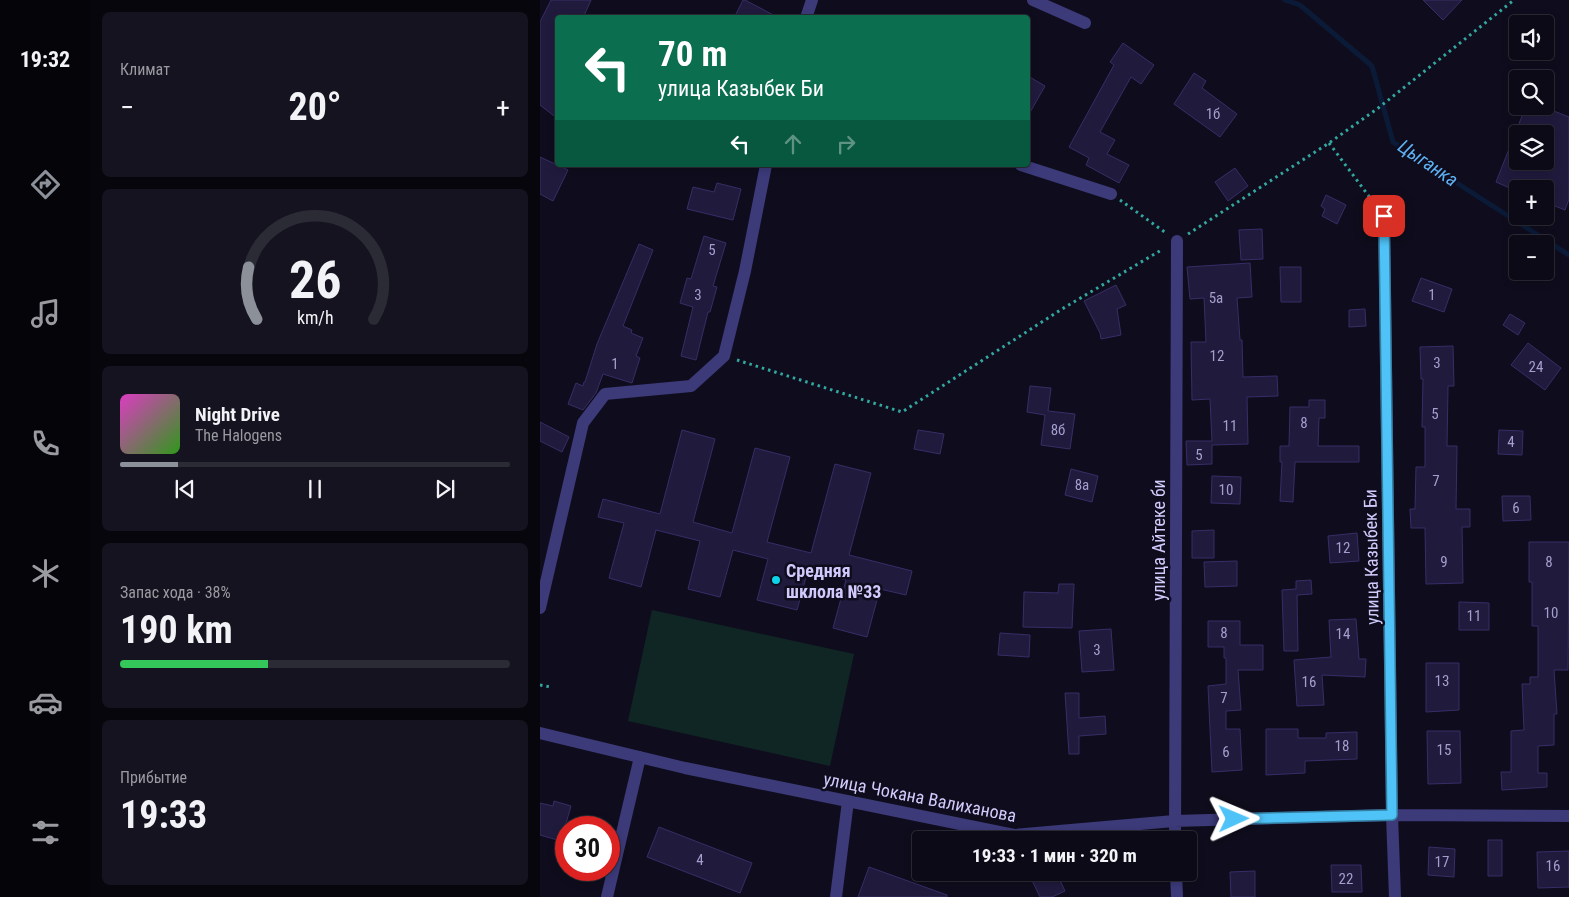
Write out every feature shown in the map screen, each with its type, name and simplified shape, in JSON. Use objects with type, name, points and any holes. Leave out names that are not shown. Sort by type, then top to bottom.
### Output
[{"type":"street","points":[[807,15],[812,0]]},
{"type":"street","points":[[1033,0],[1085,23]]},
{"type":"street","points":[[540,608],[583,423],[605,394],[691,386],[724,356],[745,271],[766,167]]},
{"type":"street","points":[[1027,167],[1111,194]]},
{"type":"street","name":"улица Казыбек Би","points":[[1384,216],[1392,815],[1395,897]]},
{"type":"street","name":"улица Айтеке би","points":[[1175,831],[1177,241]]},
{"type":"street","name":"улица Чокана Валиханова","points":[[540,732],[685,768],[1014,834],[1174,821],[1392,815],[1569,816]]},
{"type":"street","points":[[607,897],[640,757]]},
{"type":"street","points":[[836,897],[848,801]]},
{"type":"street","points":[[1176,881],[1177,897]]},
{"type":"path","points":[[724,356],[902,412],[1062,309],[1177,241],[1329,143],[1391,98],[1514,0]]},
{"type":"path","points":[[1329,143],[1384,216]]},
{"type":"path","points":[[1111,194],[1177,241]]},
{"type":"path","points":[[540,685],[551,688]]},
{"type":"green space","points":[[652,610],[854,654],[830,766],[628,721]]},
{"type":"building","points":[[551,0],[591,0],[584,15],[555,15],[555,117],[540,105],[540,22]]},
{"type":"building","points":[[743,0],[745,0],[773,15],[736,15]]},
{"type":"building","points":[[1423,0],[1462,0],[1443,20]]},
{"type":"building","points":[[1123,43],[1154,65],[1141,84],[1131,77],[1100,132],[1115,140],[1107,154],[1129,165],[1119,183],[1086,165],[1089,158],[1069,147],[1114,65],[1110,62]]},
{"type":"building","points":[[1194,73],[1206,81],[1202,88],[1237,114],[1220,137],[1174,104]]},
{"type":"building","points":[[1030,77],[1045,86],[1030,112]]},
{"type":"building","points":[[1554,111],[1569,117],[1569,199],[1565,210],[1554,206],[1554,180],[1509,180],[1509,188],[1496,182],[1509,149],[1509,170],[1554,170],[1554,125],[1518,125],[1522,115],[1554,115]]},
{"type":"building","points":[[540,157],[555,164],[555,167],[568,170],[553,201],[540,194]]},
{"type":"building","points":[[1235,168],[1248,186],[1228,201],[1215,182]]},
{"type":"building","points":[[717,183],[741,189],[733,220],[687,209],[693,187],[714,192]]},
{"type":"building","points":[[1326,195],[1346,205],[1337,224],[1322,216],[1325,209],[1321,206]]},
{"type":"building","points":[[1262,229],[1263,259],[1241,260],[1239,230]]},
{"type":"building","points":[[704,236],[726,243],[713,286],[717,287],[710,312],[708,312],[696,360],[681,356],[693,307],[680,303],[687,278],[691,279]]},
{"type":"building","points":[[639,244],[653,250],[623,326],[632,330],[631,333],[643,338],[636,356],[640,358],[632,383],[603,374],[596,393],[583,410],[568,404],[576,383],[583,386],[585,382],[597,344]]},
{"type":"building","points":[[1250,263],[1252,297],[1237,298],[1240,340],[1242,340],[1243,377],[1277,376],[1278,396],[1247,397],[1248,444],[1212,445],[1212,464],[1187,465],[1186,441],[1212,441],[1210,399],[1192,400],[1191,342],[1206,342],[1204,298],[1190,299],[1187,267]]},
{"type":"building","points":[[1280,267],[1301,267],[1301,302],[1281,302]]},
{"type":"building","points":[[1421,278],[1452,289],[1444,312],[1412,301]]},
{"type":"building","points":[[1116,285],[1126,305],[1117,309],[1121,335],[1101,339],[1100,333],[1084,301]]},
{"type":"building","points":[[1365,309],[1366,326],[1349,327],[1349,310]]},
{"type":"building","points":[[1510,314],[1525,323],[1518,335],[1503,325]]},
{"type":"building","points":[[1528,343],[1561,368],[1545,390],[1511,365]]},
{"type":"building","points":[[1453,346],[1454,386],[1448,386],[1447,446],[1457,446],[1456,509],[1470,509],[1470,527],[1462,527],[1463,583],[1426,584],[1425,528],[1411,528],[1410,509],[1415,509],[1416,467],[1425,467],[1425,427],[1422,427],[1423,379],[1421,379],[1420,347]]},
{"type":"building","points":[[1030,386],[1051,388],[1048,411],[1075,414],[1070,449],[1041,445],[1045,415],[1027,412]]},
{"type":"building","points":[[1309,400],[1325,400],[1325,418],[1319,418],[1318,446],[1359,446],[1359,462],[1295,462],[1293,502],[1280,501],[1282,462],[1280,462],[1280,446],[1289,446],[1290,407],[1309,407]]},
{"type":"building","points":[[540,422],[569,437],[562,452],[540,441]]},
{"type":"building","points":[[682,430],[715,439],[693,522],[732,533],[755,448],[790,457],[767,542],[811,553],[835,464],[871,473],[849,555],[912,571],[906,595],[880,589],[867,637],[833,628],[846,580],[808,570],[797,610],[757,600],[768,559],[733,550],[720,597],[688,589],[700,541],[656,530],[641,587],[609,578],[624,523],[598,517],[603,499],[660,514]]},
{"type":"building","points":[[918,430],[944,434],[940,454],[914,449]]},
{"type":"building","points":[[1499,430],[1523,431],[1522,455],[1498,454]]},
{"type":"building","points":[[1071,469],[1098,476],[1092,502],[1065,495]]},
{"type":"building","points":[[1212,476],[1241,477],[1240,504],[1211,503]]},
{"type":"building","points":[[1502,496],[1530,496],[1531,520],[1503,521]]},
{"type":"building","points":[[1214,530],[1214,558],[1192,558],[1192,531]]},
{"type":"building","points":[[1357,533],[1359,561],[1330,563],[1328,536]]},
{"type":"building","points":[[1529,542],[1569,542],[1568,670],[1554,670],[1557,714],[1554,714],[1554,745],[1538,746],[1538,773],[1547,773],[1547,787],[1502,790],[1501,772],[1511,772],[1511,731],[1524,730],[1522,684],[1530,684],[1530,677],[1538,677],[1538,626],[1532,626],[1532,582],[1529,582]]},
{"type":"building","points":[[1237,561],[1237,586],[1205,587],[1204,562]]},
{"type":"building","points":[[1311,580],[1312,594],[1297,595],[1298,651],[1284,651],[1282,590],[1296,589],[1296,581]]},
{"type":"building","points":[[1059,584],[1074,584],[1072,628],[1023,627],[1024,592],[1058,593]]},
{"type":"building","points":[[1459,602],[1489,603],[1489,630],[1459,630]]},
{"type":"building","points":[[1356,619],[1359,659],[1366,659],[1365,677],[1322,675],[1324,705],[1297,706],[1294,660],[1331,657],[1329,620]]},
{"type":"building","points":[[1208,621],[1240,621],[1240,645],[1263,645],[1263,670],[1238,670],[1241,710],[1226,711],[1226,729],[1240,729],[1242,770],[1212,772],[1208,686],[1226,684],[1226,658],[1224,658],[1224,647],[1208,647]]},
{"type":"building","points":[[1111,629],[1114,670],[1082,672],[1079,631]]},
{"type":"building","points":[[1000,633],[1030,635],[1029,657],[998,655]]},
{"type":"building","points":[[1426,663],[1459,663],[1459,710],[1426,712]]},
{"type":"building","points":[[1065,693],[1079,693],[1079,718],[1105,716],[1106,734],[1079,736],[1079,754],[1069,754]]},
{"type":"building","points":[[1266,729],[1298,729],[1298,738],[1326,738],[1326,733],[1357,732],[1357,759],[1305,761],[1305,773],[1266,775]]},
{"type":"building","points":[[1427,731],[1460,731],[1461,783],[1428,784]]},
{"type":"building","points":[[554,801],[571,806],[568,816],[555,816],[555,839],[540,835],[540,803],[553,806]]},
{"type":"building","points":[[659,827],[752,863],[740,893],[647,857]]},
{"type":"building","points":[[1488,840],[1502,840],[1502,876],[1488,876]]},
{"type":"building","points":[[1429,847],[1455,849],[1454,877],[1428,875]]},
{"type":"building","points":[[1569,851],[1569,887],[1538,888],[1537,852]]},
{"type":"building","points":[[1331,865],[1361,865],[1362,892],[1332,892]]},
{"type":"building","points":[[869,867],[947,895],[947,897],[858,897]]},
{"type":"building","points":[[1255,871],[1255,897],[1231,897],[1230,872]]},
{"type":"building","points":[[1032,881],[1060,881],[1065,891],[1052,897],[1040,897]]},
{"type":"waterway","name":"Цыганка","points":[[1285,0],[1300,5],[1372,66],[1393,142],[1569,255]]},
{"type":"place","name":"Средняя шклола №33","points":[[776,580]]},
{"type":"route","points":[[1234,819],[1392,815],[1384,216]]}]
